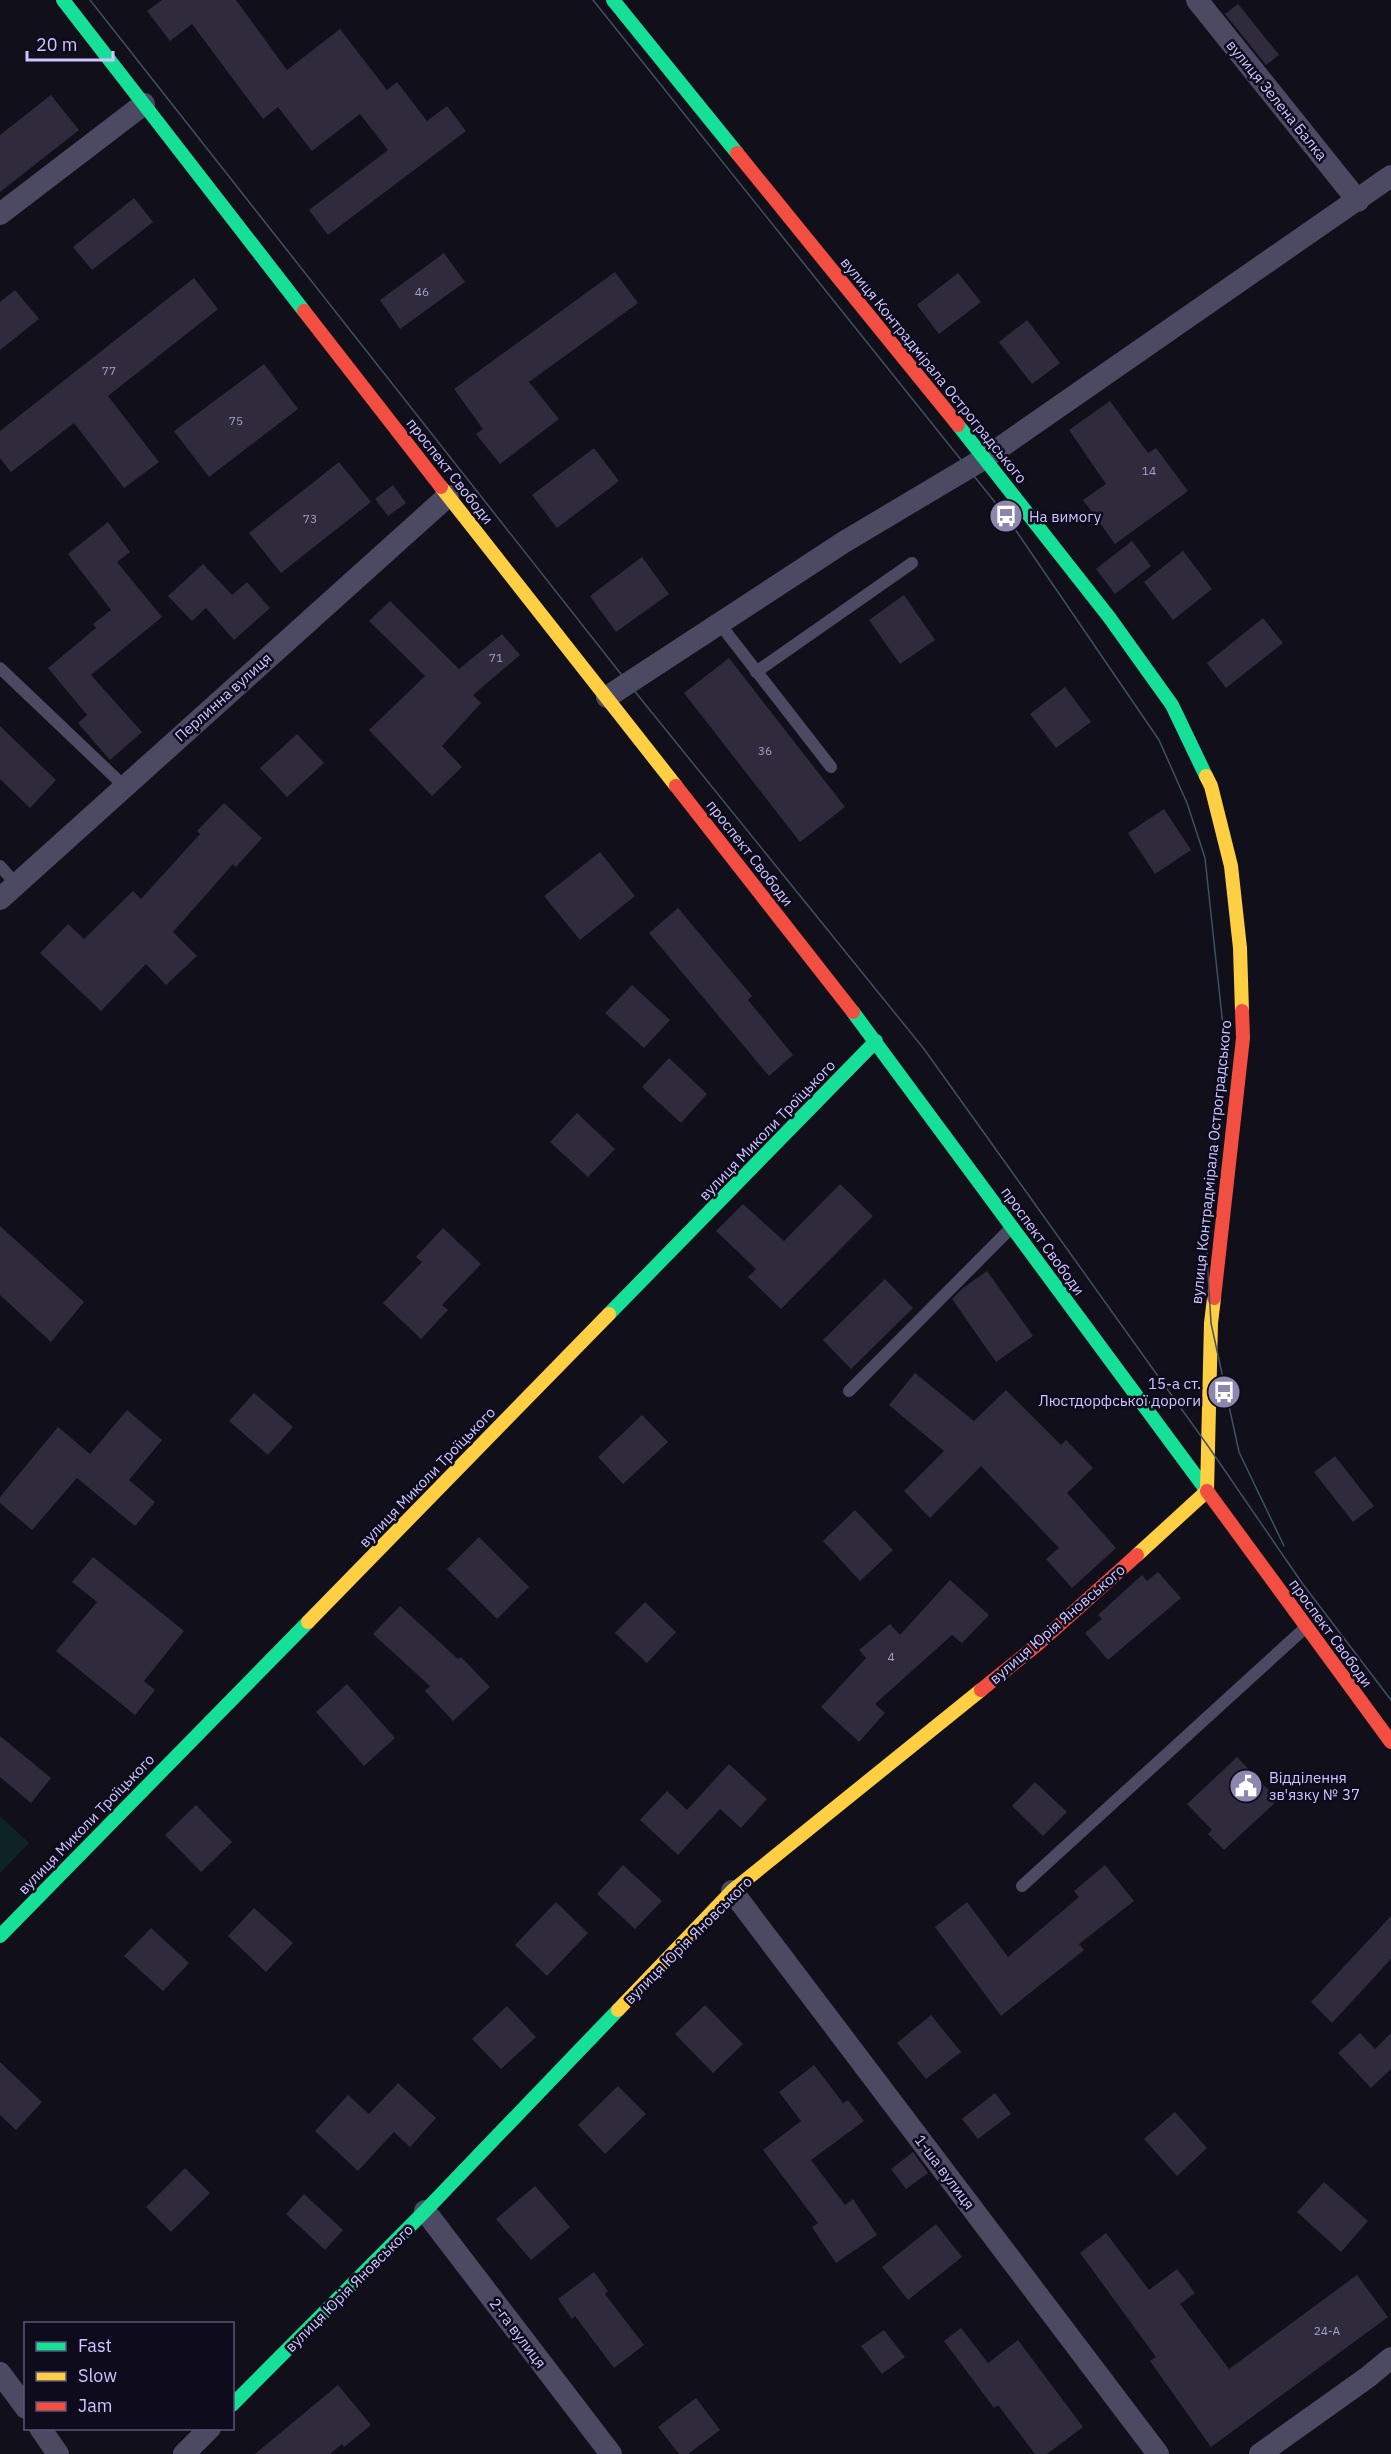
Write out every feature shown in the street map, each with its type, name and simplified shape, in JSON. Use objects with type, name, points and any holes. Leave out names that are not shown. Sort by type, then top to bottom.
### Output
[{"type":"street","name":"проспект Свободи","points":[[63,0],[876,1041],[1391,1742]]},
{"type":"street","name":"вулиця Контрадмірала Остроградського","points":[[613,0],[985,458],[1109,617],[1172,705],[1211,786],[1231,866],[1240,948],[1243,1038],[1211,1323],[1207,1491]]},
{"type":"street","name":"вулиця Зелена Балка","points":[[1197,0],[1358,201]]},
{"type":"street","points":[[0,214],[144,104]]},
{"type":"street","points":[[607,697],[844,542],[985,458],[1391,176]]},
{"type":"street","name":"Перлинна вулиця","points":[[8,892],[448,495]]},
{"type":"street","name":"вулиця Миколи Троїцького","points":[[0,1936],[876,1041]]},
{"type":"street","name":"вулиця Юрія Яновського","points":[[234,2403],[425,2211],[732,1891],[1038,1644],[1207,1491]]},
{"type":"street","name":"1-ша вулиця","points":[[732,1891],[1158,2454]]},
{"type":"street","name":"2-га вулиця","points":[[425,2211],[610,2454]]},
{"type":"street","points":[[1260,2454],[1391,2358]]},
{"type":"street","points":[[0,2373],[24,2405]]},
{"type":"street","points":[[41,2430],[58,2454]]},
{"type":"street","points":[[184,2454],[208,2430]]},
{"type":"lane","points":[[756,672],[912,563]]},
{"type":"lane","points":[[719,624],[831,766]]},
{"type":"lane","points":[[0,668],[124,786]]},
{"type":"lane","points":[[0,866],[8,892]]},
{"type":"lane","points":[[849,1391],[1012,1227]]},
{"type":"lane","points":[[1022,1886],[1306,1627]]},
{"type":"green space","points":[[0,1816],[29,1843],[0,1873]]},
{"type":"building","points":[[162,0],[236,0],[287,70],[340,29],[387,90],[397,82],[427,121],[447,106],[466,131],[328,235],[309,210],[388,150],[360,114],[312,151],[278,107],[263,119],[192,24],[170,41],[147,11]]},
{"type":"building","points":[[1238,4],[1279,55],[1266,65],[1225,14]]},
{"type":"building","points":[[51,95],[79,130],[0,192],[0,135]]},
{"type":"building","points":[[134,198],[153,222],[92,270],[73,247]]},
{"type":"building","points":[[444,253],[465,282],[400,329],[380,300]]},
{"type":"building","points":[[615,272],[638,303],[529,382],[559,419],[500,464],[476,434],[483,429],[454,389]]},
{"type":"building","points":[[958,273],[981,302],[939,334],[917,305]]},
{"type":"building","points":[[194,278],[218,309],[108,396],[159,462],[124,488],[74,423],[11,472],[0,458],[0,431]]},
{"type":"building","points":[[15,290],[39,319],[0,350],[0,302]]},
{"type":"building","points":[[1027,320],[1060,363],[1032,384],[999,342]]},
{"type":"building","points":[[264,364],[298,409],[209,477],[174,431]]},
{"type":"building","points":[[1110,401],[1148,453],[1156,448],[1188,491],[1115,544],[1083,500],[1106,484],[1069,430]]},
{"type":"building","points":[[594,448],[619,481],[557,528],[532,495]]},
{"type":"building","points":[[339,462],[371,502],[281,573],[249,533]]},
{"type":"building","points":[[393,485],[406,503],[388,516],[375,499]]},
{"type":"building","points":[[108,522],[130,552],[117,562],[162,617],[91,675],[142,732],[110,760],[78,723],[87,715],[48,668],[96,628],[93,624],[111,610],[68,554]]},
{"type":"building","points":[[1132,541],[1151,566],[1115,594],[1096,569]]},
{"type":"building","points":[[1183,551],[1212,589],[1173,620],[1144,582]]},
{"type":"building","points":[[642,557],[669,594],[616,632],[590,596]]},
{"type":"building","points":[[203,564],[232,595],[247,582],[270,608],[234,640],[206,608],[192,621],[168,596]]},
{"type":"building","points":[[904,595],[935,640],[900,664],[869,620]]},
{"type":"building","points":[[390,601],[459,669],[502,634],[520,655],[473,695],[481,703],[442,746],[462,767],[432,796],[369,730],[425,676],[369,621]]},
{"type":"building","points":[[1263,618],[1283,643],[1226,688],[1207,663]]},
{"type":"building","points":[[729,658],[845,807],[800,842],[684,693]]},
{"type":"building","points":[[1065,687],[1091,722],[1056,748],[1030,714]]},
{"type":"building","points":[[0,726],[56,780],[30,808],[0,779]]},
{"type":"building","points":[[297,734],[324,763],[287,797],[260,768]]},
{"type":"building","points":[[224,803],[262,838],[236,867],[233,864],[173,932],[197,956],[166,985],[146,964],[101,1011],[40,953],[68,924],[84,939],[133,891],[141,899],[200,834],[197,831]]},
{"type":"building","points":[[1164,809],[1191,850],[1155,874],[1128,833]]},
{"type":"building","points":[[600,852],[635,896],[580,940],[544,896]]},
{"type":"building","points":[[678,908],[752,996],[748,1000],[793,1055],[769,1076],[649,933]]},
{"type":"building","points":[[632,985],[670,1020],[644,1048],[605,1013]]},
{"type":"building","points":[[669,1058],[707,1094],[681,1123],[642,1087]]},
{"type":"building","points":[[577,1113],[615,1149],[588,1177],[550,1142]]},
{"type":"building","points":[[840,1184],[873,1216],[781,1309],[748,1277],[756,1269],[716,1231],[743,1204],[784,1241]]},
{"type":"building","points":[[0,1226],[84,1302],[51,1342],[0,1295]]},
{"type":"building","points":[[443,1228],[481,1264],[442,1305],[448,1310],[421,1339],[383,1303],[422,1262],[416,1257]]},
{"type":"building","points":[[987,1271],[1033,1336],[996,1362],[952,1299]]},
{"type":"building","points":[[885,1279],[913,1308],[851,1369],[823,1340]]},
{"type":"building","points":[[915,1373],[974,1421],[1006,1390],[1061,1445],[1066,1440],[1093,1468],[1067,1493],[1116,1548],[1072,1588],[1046,1559],[1059,1548],[981,1466],[930,1518],[904,1491],[944,1451],[889,1405]]},
{"type":"building","points":[[254,1393],[293,1427],[268,1455],[229,1421]]},
{"type":"building","points":[[127,1410],[162,1440],[129,1480],[155,1502],[135,1526],[77,1478],[32,1530],[0,1503],[0,1497],[58,1427],[90,1454]]},
{"type":"building","points":[[642,1415],[668,1442],[623,1484],[598,1457]]},
{"type":"building","points":[[1335,1456],[1374,1506],[1353,1522],[1314,1472]]},
{"type":"building","points":[[855,1510],[893,1550],[860,1581],[823,1541]]},
{"type":"building","points":[[479,1537],[529,1587],[497,1619],[447,1569]]},
{"type":"building","points":[[93,1557],[184,1631],[144,1681],[155,1690],[135,1715],[56,1651],[97,1602],[72,1582]]},
{"type":"building","points":[[1158,1572],[1181,1598],[1108,1660],[1085,1633],[1102,1619],[1098,1615],[1142,1575],[1147,1581]]},
{"type":"building","points":[[950,1580],[989,1615],[962,1643],[952,1635],[875,1704],[885,1713],[859,1742],[821,1707],[866,1658],[859,1650],[890,1624],[900,1635]]},
{"type":"building","points":[[645,1602],[676,1632],[647,1663],[615,1633]]},
{"type":"building","points":[[400,1606],[458,1659],[461,1657],[490,1687],[453,1721],[425,1691],[430,1686],[373,1634]]},
{"type":"building","points":[[347,1684],[395,1738],[364,1766],[316,1712]]},
{"type":"building","points":[[0,1736],[51,1778],[31,1803],[0,1777]]},
{"type":"building","points":[[1237,1757],[1278,1800],[1224,1850],[1208,1834],[1212,1830],[1187,1804]]},
{"type":"building","points":[[729,1764],[767,1799],[741,1828],[720,1809],[678,1855],[640,1820],[667,1791],[687,1810]]},
{"type":"building","points":[[1035,1782],[1067,1812],[1043,1836],[1012,1806]]},
{"type":"building","points":[[196,1805],[232,1842],[201,1872],[165,1835]]},
{"type":"building","points":[[623,1865],[662,1901],[635,1929],[597,1894]]},
{"type":"building","points":[[1105,1865],[1134,1901],[1079,1944],[1084,1950],[1001,2016],[935,1927],[967,1902],[1008,1957],[1079,1897],[1074,1891]]},
{"type":"building","points":[[556,1902],[588,1933],[547,1976],[515,1945]]},
{"type":"building","points":[[254,1908],[293,1943],[266,1972],[228,1936]]},
{"type":"building","points":[[1391,1916],[1391,1959],[1332,2023],[1311,2002]]},
{"type":"building","points":[[151,1928],[189,1963],[163,1991],[124,1956]]},
{"type":"building","points":[[705,2005],[743,2044],[713,2073],[675,2034]]},
{"type":"building","points":[[507,2006],[536,2037],[501,2069],[472,2039]]},
{"type":"building","points":[[931,2015],[961,2052],[926,2079],[897,2043]]},
{"type":"building","points":[[1360,2033],[1375,2049],[1391,2033],[1391,2069],[1371,2088],[1338,2053]]},
{"type":"building","points":[[0,2062],[42,2102],[16,2130],[0,2115]]},
{"type":"building","points":[[814,2065],[843,2103],[848,2100],[864,2121],[811,2160],[845,2205],[853,2199],[877,2235],[836,2263],[812,2227],[818,2223],[763,2150],[801,2121],[779,2092]]},
{"type":"building","points":[[398,2083],[436,2118],[410,2147],[394,2132],[358,2171],[315,2131],[348,2095],[369,2114]]},
{"type":"building","points":[[618,2086],[646,2114],[605,2154],[578,2125]]},
{"type":"building","points":[[995,2093],[1011,2114],[978,2139],[962,2119]]},
{"type":"building","points":[[1175,2112],[1207,2148],[1177,2176],[1144,2139]]},
{"type":"building","points":[[913,2152],[928,2173],[906,2189],[891,2169]]},
{"type":"building","points":[[185,2168],[210,2193],[171,2232],[146,2207]]},
{"type":"building","points":[[1324,2182],[1368,2221],[1341,2252],[1297,2212]]},
{"type":"building","points":[[535,2186],[570,2227],[531,2260],[496,2219]]},
{"type":"building","points":[[304,2194],[343,2230],[325,2250],[286,2214]]},
{"type":"building","points":[[936,2224],[962,2257],[908,2300],[882,2267]]},
{"type":"building","points":[[1106,2233],[1149,2290],[1177,2269],[1195,2293],[1180,2304],[1229,2369],[1357,2275],[1388,2317],[1211,2447],[1150,2361],[1156,2357],[1080,2253]]},
{"type":"building","points":[[594,2272],[608,2291],[605,2294],[644,2345],[614,2368],[575,2316],[572,2319],[558,2299]]},
{"type":"building","points":[[961,2328],[988,2363],[1018,2340],[1083,2427],[1047,2454],[1035,2454],[998,2405],[994,2408],[944,2341]]},
{"type":"building","points":[[884,2330],[905,2357],[882,2374],[861,2346]]},
{"type":"building","points":[[338,2385],[371,2425],[344,2447],[342,2444],[330,2454],[255,2454]]},
{"type":"building","points":[[696,2398],[720,2430],[688,2454],[679,2454],[658,2427]]},
{"type":"tram line","points":[[90,0],[628,683],[924,1049],[1208,1446],[1302,1583],[1391,1700]]},
{"type":"tram line","points":[[593,0],[1006,516],[1159,740],[1187,803],[1205,858],[1223,1026],[1207,1257],[1211,1323],[1239,1452],[1284,1546]]},
{"type":"traffic: fast","points":[[63,0],[304,311]]},
{"type":"traffic: fast","points":[[613,0],[737,153]]},
{"type":"traffic: fast","points":[[958,425],[1109,617],[1172,705],[1206,776]]},
{"type":"traffic: fast","points":[[853,1012],[1207,1491]]},
{"type":"traffic: fast","points":[[609,1314],[876,1041]]},
{"type":"traffic: fast","points":[[0,1936],[308,1622]]},
{"type":"traffic: fast","points":[[234,2403],[425,2211],[618,2010]]},
{"type":"traffic: slow","points":[[441,487],[676,786]]},
{"type":"traffic: slow","points":[[1206,776],[1211,786],[1231,866],[1240,948],[1242,1011]]},
{"type":"traffic: slow","points":[[1137,1555],[1207,1491],[1211,1323],[1214,1298]]},
{"type":"traffic: slow","points":[[308,1622],[609,1314]]},
{"type":"traffic: slow","points":[[618,2010],[732,1891],[981,1690]]},
{"type":"traffic: jam","points":[[737,153],[958,425]]},
{"type":"traffic: jam","points":[[304,311],[441,487]]},
{"type":"traffic: jam","points":[[676,786],[853,1012]]},
{"type":"traffic: jam","points":[[1214,1298],[1243,1038],[1242,1011]]},
{"type":"traffic: jam","points":[[1207,1491],[1391,1742]]},
{"type":"traffic: jam","points":[[981,1690],[1038,1644],[1137,1555]]},
{"type":"place","name":"На вимогу","points":[[1006,516]]},
{"type":"place","name":"15-а ст. Люстдорфської дороги","points":[[1224,1392]]},
{"type":"place","name":"Відділення зв'язку № 37","points":[[1246,1786]]}]
